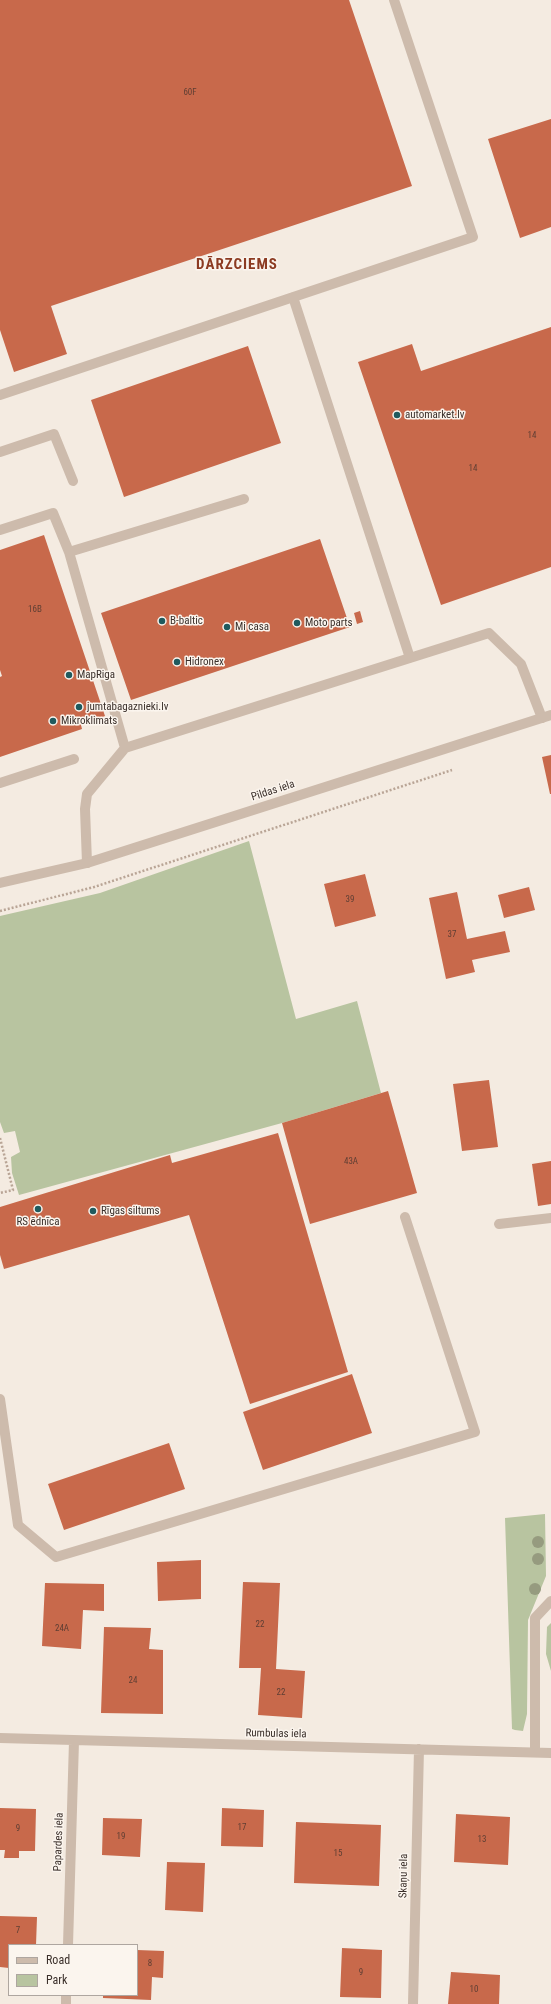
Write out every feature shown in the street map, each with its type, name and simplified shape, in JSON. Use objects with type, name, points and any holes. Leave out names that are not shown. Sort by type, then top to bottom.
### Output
[{"type":"street","points":[[0,395],[473,237],[394,0]]},
{"type":"street","points":[[293,297],[410,658]]},
{"type":"street","points":[[0,452],[54,434],[73,480]]},
{"type":"street","points":[[68,552],[244,499]]},
{"type":"street","points":[[0,530],[53,514],[68,552],[125,748]]},
{"type":"street","points":[[87,863],[85,809],[87,794],[125,748],[489,633],[521,664],[546,716]]},
{"type":"street","name":"Pildas iela","points":[[0,883],[87,863],[546,716]]},
{"type":"street","points":[[0,783],[74,759]]},
{"type":"street","points":[[0,1399],[18,1525],[56,1557],[475,1432],[405,1217]]},
{"type":"street","points":[[499,1224],[551,1218]]},
{"type":"street","points":[[535,1752],[535,1618],[551,1601]]},
{"type":"street","name":"Rumbulas iela","points":[[0,1738],[551,1752]]},
{"type":"street","name":"Papardes iela","points":[[68,1944],[74,1741]]},
{"type":"street","name":"Skaņu iela","points":[[413,2004],[419,1749]]},
{"type":"path","points":[[0,911],[94,887],[454,769]]},
{"type":"path","points":[[0,1138],[13,1190],[0,1193]]},
{"type":"green space","points":[[249,841],[296,1019],[357,1001],[381,1093],[282,1123],[19,1195],[12,1173],[11,1157],[20,1152],[15,1131],[4,1133],[0,1122],[0,916],[100,893]]},
{"type":"green space","points":[[545,1514],[546,1576],[528,1620],[527,1714],[523,1731],[512,1729],[505,1518]]},
{"type":"green space","points":[[551,1623],[551,1671],[546,1654],[547,1627]]},
{"type":"building","points":[[0,0],[349,0],[412,186],[51,306],[67,354],[14,372],[0,330]]},
{"type":"building","points":[[551,119],[551,227],[520,238],[488,139]]},
{"type":"building","points":[[551,327],[551,567],[441,605],[358,362],[412,344],[421,371]]},
{"type":"building","points":[[248,346],[281,443],[124,497],[91,400]]},
{"type":"building","points":[[44,535],[105,716],[81,725],[82,729],[0,757],[0,677],[2,676],[0,670],[0,550]]},
{"type":"building","points":[[320,539],[350,627],[131,700],[101,613]]},
{"type":"building","points":[[360,611],[363,622],[357,624],[354,613]]},
{"type":"building","points":[[551,755],[551,794],[550,794],[542,757]]},
{"type":"building","points":[[365,874],[376,916],[335,927],[324,884]]},
{"type":"building","points":[[529,887],[535,910],[504,918],[498,895]]},
{"type":"building","points":[[457,892],[467,939],[505,931],[510,952],[472,960],[475,972],[446,979],[429,898]]},
{"type":"building","points":[[489,1080],[498,1147],[462,1151],[453,1084]]},
{"type":"building","points":[[388,1091],[417,1193],[310,1224],[282,1123]]},
{"type":"building","points":[[278,1133],[348,1372],[250,1404],[189,1215],[4,1269],[0,1255],[0,1207],[170,1155],[172,1163]]},
{"type":"building","points":[[551,1161],[551,1204],[538,1206],[532,1164]]},
{"type":"building","points":[[352,1374],[372,1433],[263,1470],[243,1412]]},
{"type":"building","points":[[169,1443],[185,1489],[64,1530],[48,1484]]},
{"type":"building","points":[[201,1560],[201,1599],[158,1601],[157,1562]]},
{"type":"building","points":[[243,1582],[280,1583],[276,1669],[305,1671],[302,1718],[258,1715],[261,1668],[239,1668]]},
{"type":"building","points":[[45,1583],[104,1584],[104,1611],[83,1610],[81,1649],[42,1646]]},
{"type":"building","points":[[104,1627],[151,1628],[149,1649],[163,1650],[163,1714],[101,1713]]},
{"type":"building","points":[[0,1808],[36,1809],[35,1851],[19,1851],[19,1858],[4,1858],[5,1850],[0,1850]]},
{"type":"building","points":[[222,1808],[264,1810],[263,1847],[221,1846]]},
{"type":"building","points":[[456,1814],[510,1817],[508,1865],[454,1862]]},
{"type":"building","points":[[103,1818],[142,1819],[140,1857],[102,1855]]},
{"type":"building","points":[[296,1822],[381,1825],[379,1886],[294,1883]]},
{"type":"building","points":[[167,1862],[205,1863],[203,1912],[165,1910]]},
{"type":"building","points":[[0,1916],[37,1917],[36,1944],[8,1944],[8,1968],[0,1967]]},
{"type":"building","points":[[342,1948],[382,1950],[381,1998],[340,1997]]},
{"type":"building","points":[[138,1950],[164,1951],[163,1978],[152,1977],[151,2000],[103,1998],[103,1996],[138,1996]]},
{"type":"building","points":[[451,1972],[500,1975],[499,2004],[448,2004]]},
{"type":"place","name":"automarket.lv","points":[[397,415]]},
{"type":"place","name":"B-baltic","points":[[162,621]]},
{"type":"place","name":"Moto parts","points":[[297,623]]},
{"type":"place","name":"Mi casa","points":[[227,627]]},
{"type":"place","name":"Hidronex","points":[[177,662]]},
{"type":"place","name":"MapRiga","points":[[69,675]]},
{"type":"place","name":"jumtabagaznieki.lv","points":[[79,707]]},
{"type":"place","name":"Mikroklimats","points":[[53,721]]},
{"type":"place","name":"RS ēdnīca","points":[[38,1209]]},
{"type":"place","name":"Rīgas siltums","points":[[93,1211]]},
{"type":"district","name":"DĀRZCIEMS","points":[[237,265]]}]
